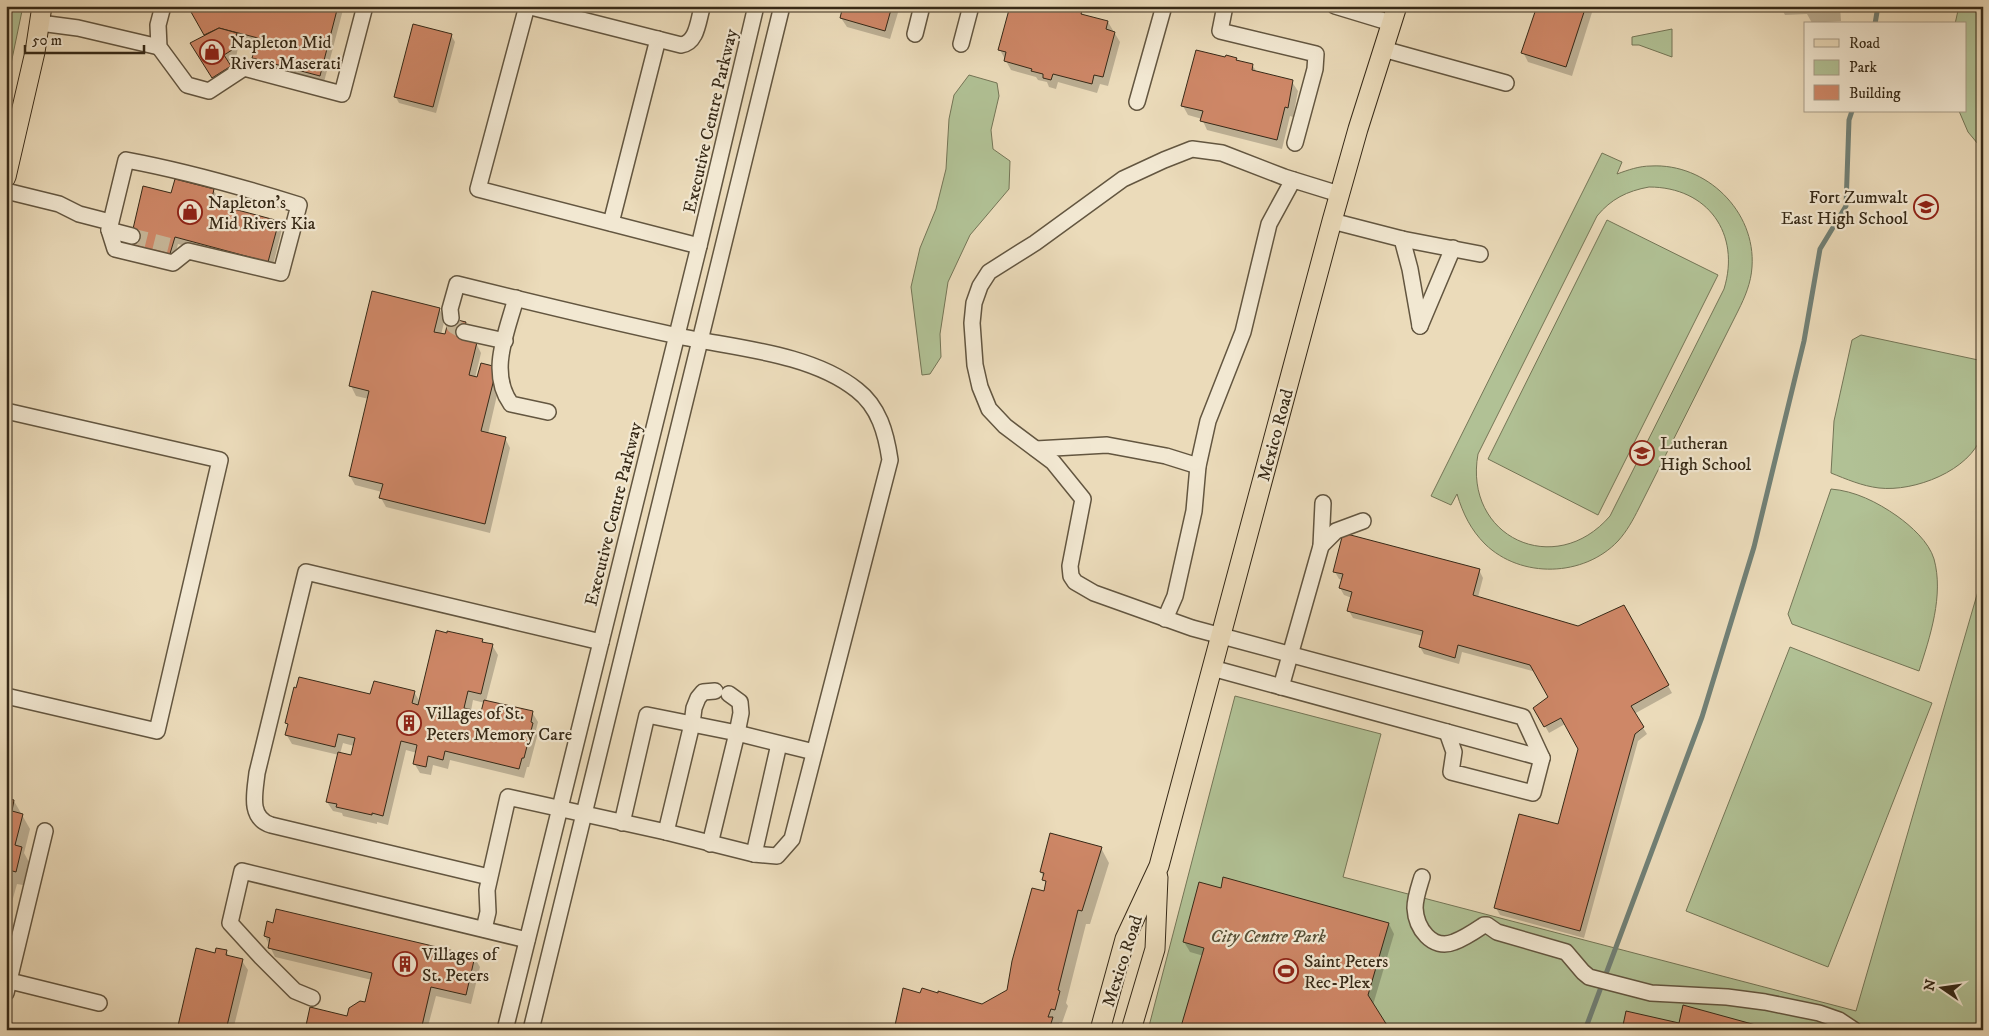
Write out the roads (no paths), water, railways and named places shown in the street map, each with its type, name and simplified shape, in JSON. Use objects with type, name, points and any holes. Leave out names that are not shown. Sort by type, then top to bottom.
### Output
[{"type":"main road","points":[[6,177],[35,52],[41,14]]},
{"type":"main road","name":"Mexico Road","points":[[1100,1030],[1125,940],[1159,866],[1339,194],[1394,15]]},
{"type":"main road","name":"Mexico Road","points":[[1131,1030],[1154,949],[1159,866]]},
{"type":"street","points":[[163,6],[158,25],[159,47],[187,85],[209,91],[244,68],[342,94],[365,6]]},
{"type":"street","points":[[699,246],[478,189],[527,6],[681,45],[691,40],[695,33],[702,8]]},
{"type":"street","name":"Executive Centre Parkway","points":[[505,1030],[677,336],[756,6]]},
{"type":"street","points":[[531,1030],[782,6]]},
{"type":"street","points":[[915,34],[922,6]]},
{"type":"street","points":[[961,44],[971,6]]},
{"type":"street","points":[[1138,102],[1164,6]]},
{"type":"street","points":[[1225,6],[1220,31],[1316,54],[1315,69],[1295,143]]},
{"type":"street","points":[[1335,6],[1394,15]]},
{"type":"street","points":[[41,14],[78,28],[159,47]]},
{"type":"street","points":[[611,223],[658,39]]},
{"type":"street","points":[[1384,49],[1506,83]]},
{"type":"street","points":[[1339,194],[1293,180],[1222,153],[1192,150],[1164,160],[1124,179],[1035,243],[989,272],[980,286],[974,303],[972,324],[975,365],[980,387],[989,409],[1005,426],[1053,462],[1083,498],[1070,566],[1071,576],[1075,582],[1094,592],[1165,619],[1221,636],[1523,717],[1542,758],[1533,793],[1452,772],[1454,752],[1447,732]]},
{"type":"street","points":[[172,246],[281,274],[299,205],[222,181],[126,160],[110,226],[115,248],[173,263],[188,251]]},
{"type":"street","points":[[1165,619],[1175,596],[1194,511],[1198,466],[1208,421],[1243,332],[1269,224],[1293,180]]},
{"type":"street","points":[[6,191],[59,204],[132,236]]},
{"type":"street","points":[[1332,221],[1402,239],[1480,254]]},
{"type":"street","points":[[1402,239],[1410,269],[1420,326],[1453,248]]},
{"type":"street","points":[[451,318],[450,310],[457,284],[677,336],[798,360],[832,374],[856,389],[871,402],[887,438],[890,460],[792,839],[777,856],[754,854],[666,832],[508,797],[489,878],[486,896],[488,912],[484,929]]},
{"type":"street","points":[[516,298],[500,359],[499,376],[503,393],[511,404],[548,412]]},
{"type":"street","points":[[464,332],[504,341]]},
{"type":"street","points":[[6,411],[220,460],[157,731],[6,696]]},
{"type":"street","points":[[1036,449],[1107,446],[1166,456],[1198,466]]},
{"type":"street","points":[[1282,687],[1321,546],[1322,503]]},
{"type":"street","points":[[1321,546],[1336,532],[1363,521]]},
{"type":"street","points":[[489,878],[271,825],[263,822],[257,816],[255,791],[257,773],[306,572],[601,642]]},
{"type":"street","points":[[1212,668],[1542,758]]},
{"type":"street","points":[[666,832],[698,698],[704,692],[722,693],[740,702],[741,713],[710,844]]},
{"type":"street","points":[[622,823],[647,715],[814,752]]},
{"type":"street","points":[[754,854],[780,744]]},
{"type":"street","points":[[45,831],[7,985],[99,1003]]},
{"type":"street","points":[[312,998],[295,991],[261,958],[230,923],[242,871],[528,940]]},
{"type":"street","points":[[1422,878],[1415,906],[1416,916],[1423,934],[1434,942],[1453,943],[1487,925],[1498,932],[1566,952],[1589,977],[1652,993],[1727,997],[1766,1002],[1819,1013],[1839,1020],[1854,1030]]},
{"type":"waterway","points":[[1875,22],[1878,6]]},
{"type":"waterway","points":[[1585,1030],[1702,717],[1754,547],[1804,341],[1820,249],[1846,206],[1849,120],[1852,112]]},
{"type":"tunnel","points":[[132,236],[172,246]]},
{"type":"tunnel","points":[[451,318],[454,326],[464,332]]},
{"type":"place","name":"Napleton Mid Rivers Maserati","points":[[212,52]]},
{"type":"place","name":"Fort Zumwalt East High School","points":[[1926,207]]},
{"type":"place","name":"Napleton's Mid Rivers Kia","points":[[190,212]]},
{"type":"place","name":"Lutheran High School","points":[[1642,453]]},
{"type":"place","name":"Villages of St. Peters Memory Care","points":[[409,723]]},
{"type":"place","name":"Villages of St. Peters","points":[[405,964]]},
{"type":"place","name":"Saint Peters Rec-Plex","points":[[1286,971]]},
{"type":"park label","name":"City Centre Park","points":[[1268,936]]}]
